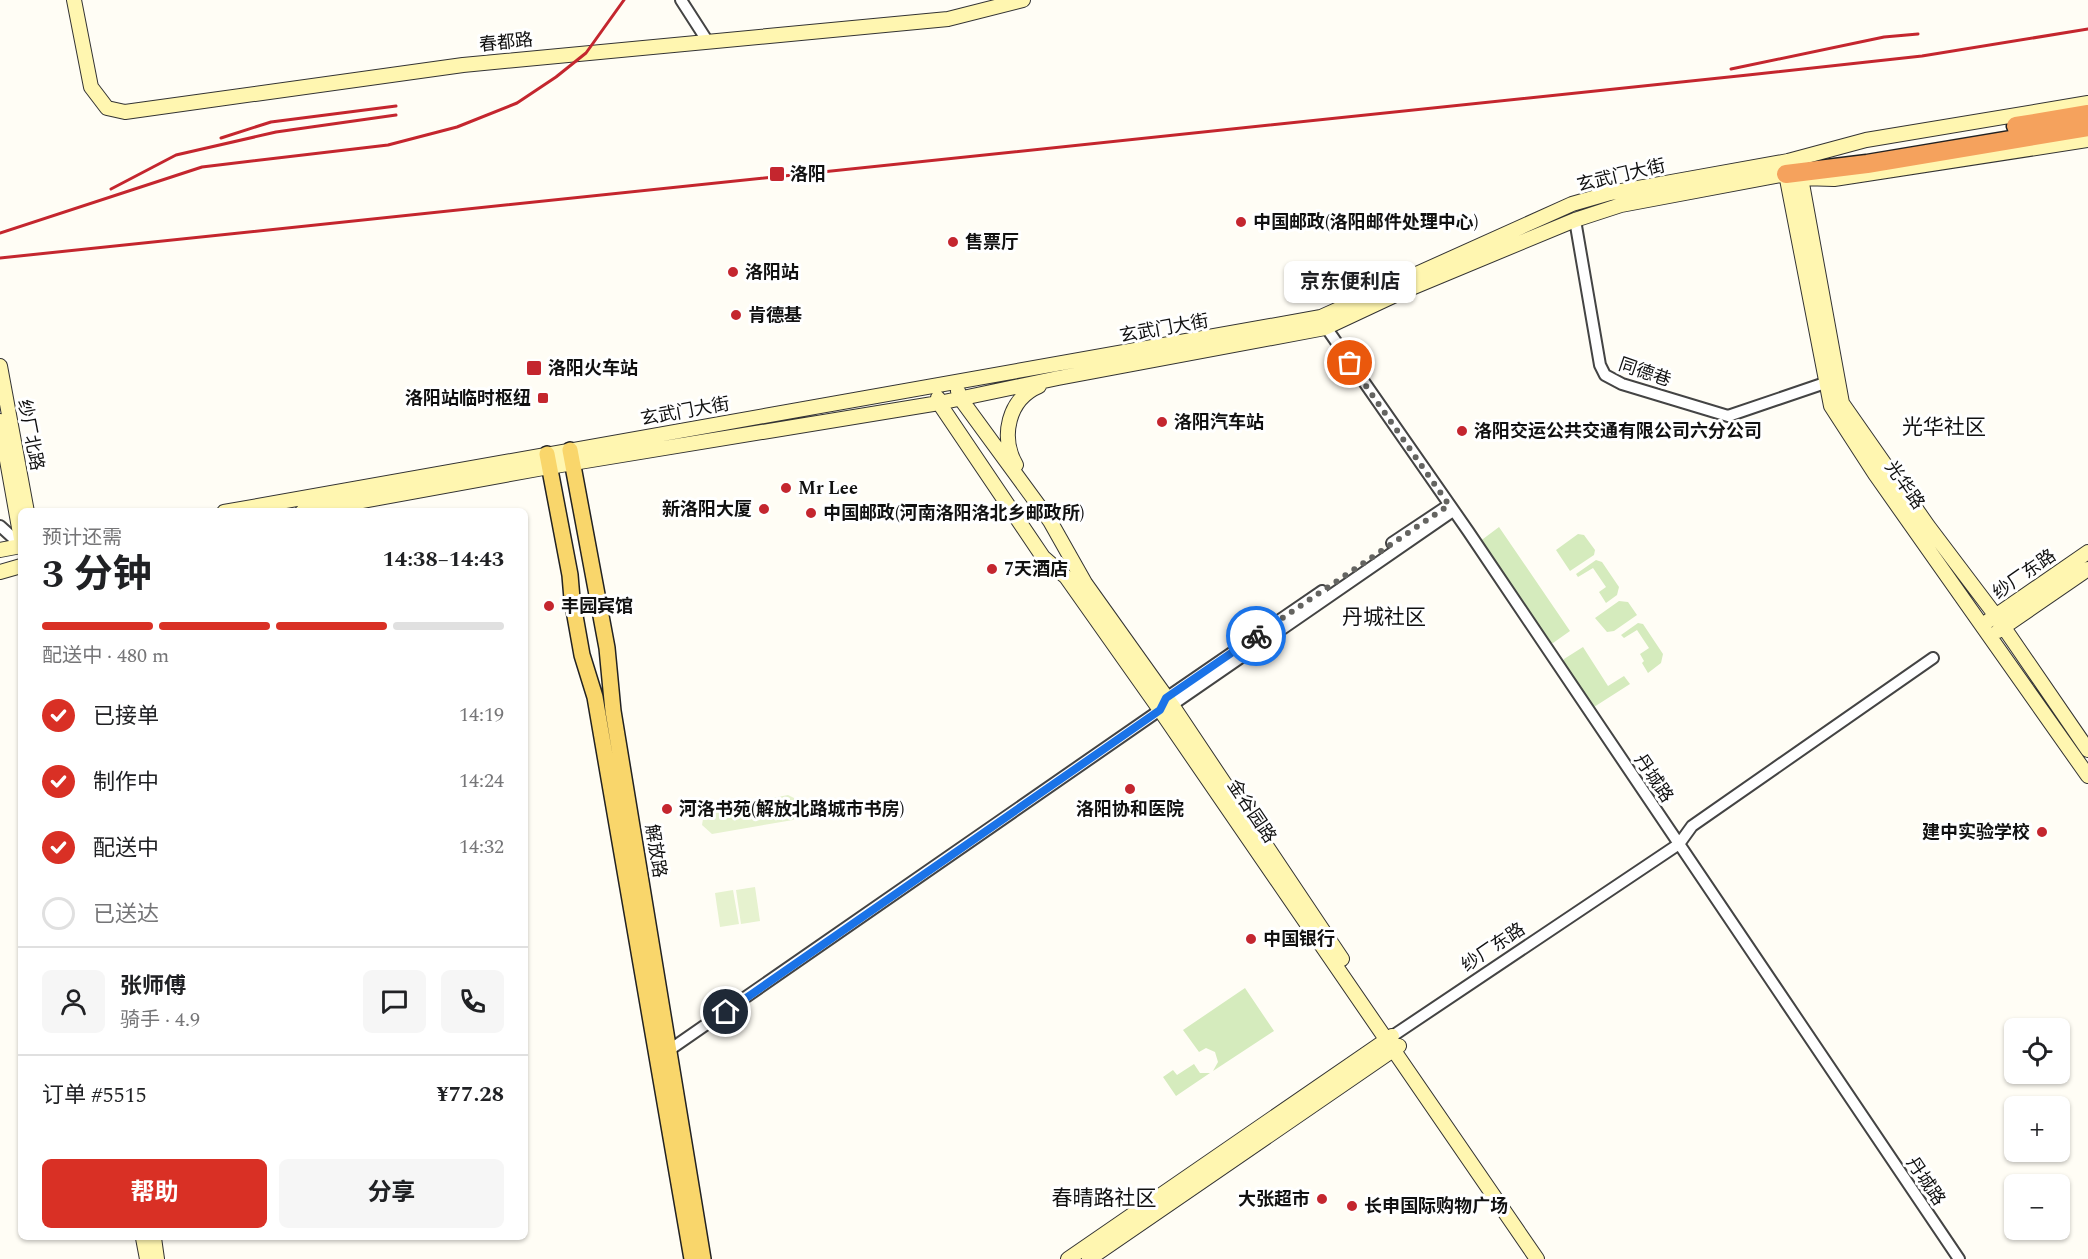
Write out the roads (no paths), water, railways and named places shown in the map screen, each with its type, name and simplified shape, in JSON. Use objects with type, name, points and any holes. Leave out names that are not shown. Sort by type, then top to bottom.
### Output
[{"type":"highway","points":[[1792,171],[2088,114]]},
{"type":"highway","points":[[1866,158],[2088,127]]},
{"type":"main road","name":"春都路","points":[[74,0],[91,87],[107,108],[125,112],[463,65],[946,14],[1006,0]]},
{"type":"main road","name":"春都路","points":[[83,0],[101,86],[109,98],[125,104],[462,60],[948,20],[1023,0]]},
{"type":"main road","name":"玄武门大街","points":[[249,508],[548,460],[939,403],[1323,323],[1575,220],[1621,205],[1792,171],[1866,140],[2088,103]]},
{"type":"main road","name":"玄武门大街","points":[[571,457],[956,382],[1323,323],[1572,204],[1610,193],[1792,171],[1834,179],[2088,140]]},
{"type":"main road","name":"光华路","points":[[1792,171],[1825,383],[1831,406],[1875,474],[2088,776]]},
{"type":"main road","name":"光华路","points":[[1792,171],[1842,403],[1928,525],[2000,621],[2088,750]]},
{"type":"main road","name":"纱厂北路","points":[[0,366],[26,508]]},
{"type":"main road","points":[[1034,498],[1010,454],[1007,430],[1012,411],[1028,390],[1058,378]]},
{"type":"main road","name":"金谷园路","points":[[956,382],[960,398],[1050,521],[1085,583],[1537,1259]]},
{"type":"main road","name":"金谷园路","points":[[935,386],[939,403],[1043,557],[1066,576],[1166,704]]},
{"type":"main road","name":"纱厂北路","points":[[0,421],[18,522]]},
{"type":"main road","name":"解放路","points":[[571,457],[607,648],[613,711],[692,1259]]},
{"type":"main road","name":"玄武门大街","points":[[321,508],[548,460]]},
{"type":"main road","name":"解放路","points":[[548,460],[570,575],[582,655],[595,698],[703,1259]]},
{"type":"main road","points":[[0,550],[18,546]]},
{"type":"main road","name":"纱厂东路","points":[[1985,632],[2088,552]]},
{"type":"main road","points":[[0,572],[18,567]]},
{"type":"main road","name":"纱厂东路","points":[[2000,621],[2088,569]]},
{"type":"main road","name":"纱厂东路","points":[[1068,1259],[1394,1042]]},
{"type":"main road","name":"纱厂东路","points":[[1089,1259],[1394,1042]]},
{"type":"main road","name":"金谷园路","points":[[1394,1042],[1545,1259]]},
{"type":"main road","points":[[143,1240],[147,1259]]},
{"type":"main road","points":[[154,1240],[157,1259]]},
{"type":"street","points":[[681,0],[707,40]]},
{"type":"street","name":"同德巷","points":[[1575,220],[1600,365],[1605,375],[1622,384],[1728,416],[1825,383]]},
{"type":"street","name":"丹城路","points":[[1323,323],[1451,508],[1959,1259]]},
{"type":"street","points":[[662,1054],[1451,508]]},
{"type":"street","points":[[0,526],[18,542]]},
{"type":"street","name":"纱厂东路","points":[[1394,1042],[1678,843],[1692,826],[1933,658]]},
{"type":"railway","points":[[0,233],[202,167],[388,145],[457,127],[517,103],[556,77],[586,53],[624,0]]},
{"type":"railway","points":[[0,258],[1922,56],[2088,29]]},
{"type":"railway","points":[[1731,69],[1884,37],[1918,34]]},
{"type":"railway","points":[[221,138],[271,122],[396,106]]},
{"type":"railway","points":[[111,189],[176,155],[276,132],[396,115]]},
{"type":"place","name":"洛阳","points":[[777,174]]},
{"type":"place","name":"中国邮政(洛阳邮件处理中心)","points":[[1241,222]]},
{"type":"place","name":"售票厅","points":[[953,242]]},
{"type":"place","name":"洛阳站","points":[[733,272]]},
{"type":"place","name":"肯德基","points":[[736,315]]},
{"type":"place","name":"京东便利店","points":[[1350,363]]},
{"type":"place","name":"洛阳火车站","points":[[534,368]]},
{"type":"place","name":"洛阳站临时枢纽","points":[[543,398]]},
{"type":"place","name":"洛阳汽车站","points":[[1162,422]]},
{"type":"place","name":"洛阳交运公共交通有限公司六分公司","points":[[1462,431]]},
{"type":"place","name":"Mr Lee","points":[[786,488]]},
{"type":"place","name":"新洛阳大厦","points":[[764,509]]},
{"type":"place","name":"中国邮政(河南洛阳洛北乡邮政所)","points":[[811,513]]},
{"type":"place","name":"7天酒店","points":[[992,569]]},
{"type":"place","name":"丰园宾馆","points":[[549,606]]},
{"type":"place","name":"洛阳协和医院","points":[[1130,789]]},
{"type":"place","name":"河洛书苑(解放北路城市书房)","points":[[667,809]]},
{"type":"place","name":"建中实验学校","points":[[2042,832]]},
{"type":"place","name":"中国银行","points":[[1251,939]]},
{"type":"place","name":"大张超市","points":[[1322,1199]]},
{"type":"place","name":"长申国际购物广场","points":[[1352,1206]]},
{"type":"district","name":"光华社区","points":[[1944,427]]},
{"type":"district","name":"丹城社区","points":[[1384,617]]},
{"type":"district","name":"春晴路社区","points":[[1104,1198]]}]
